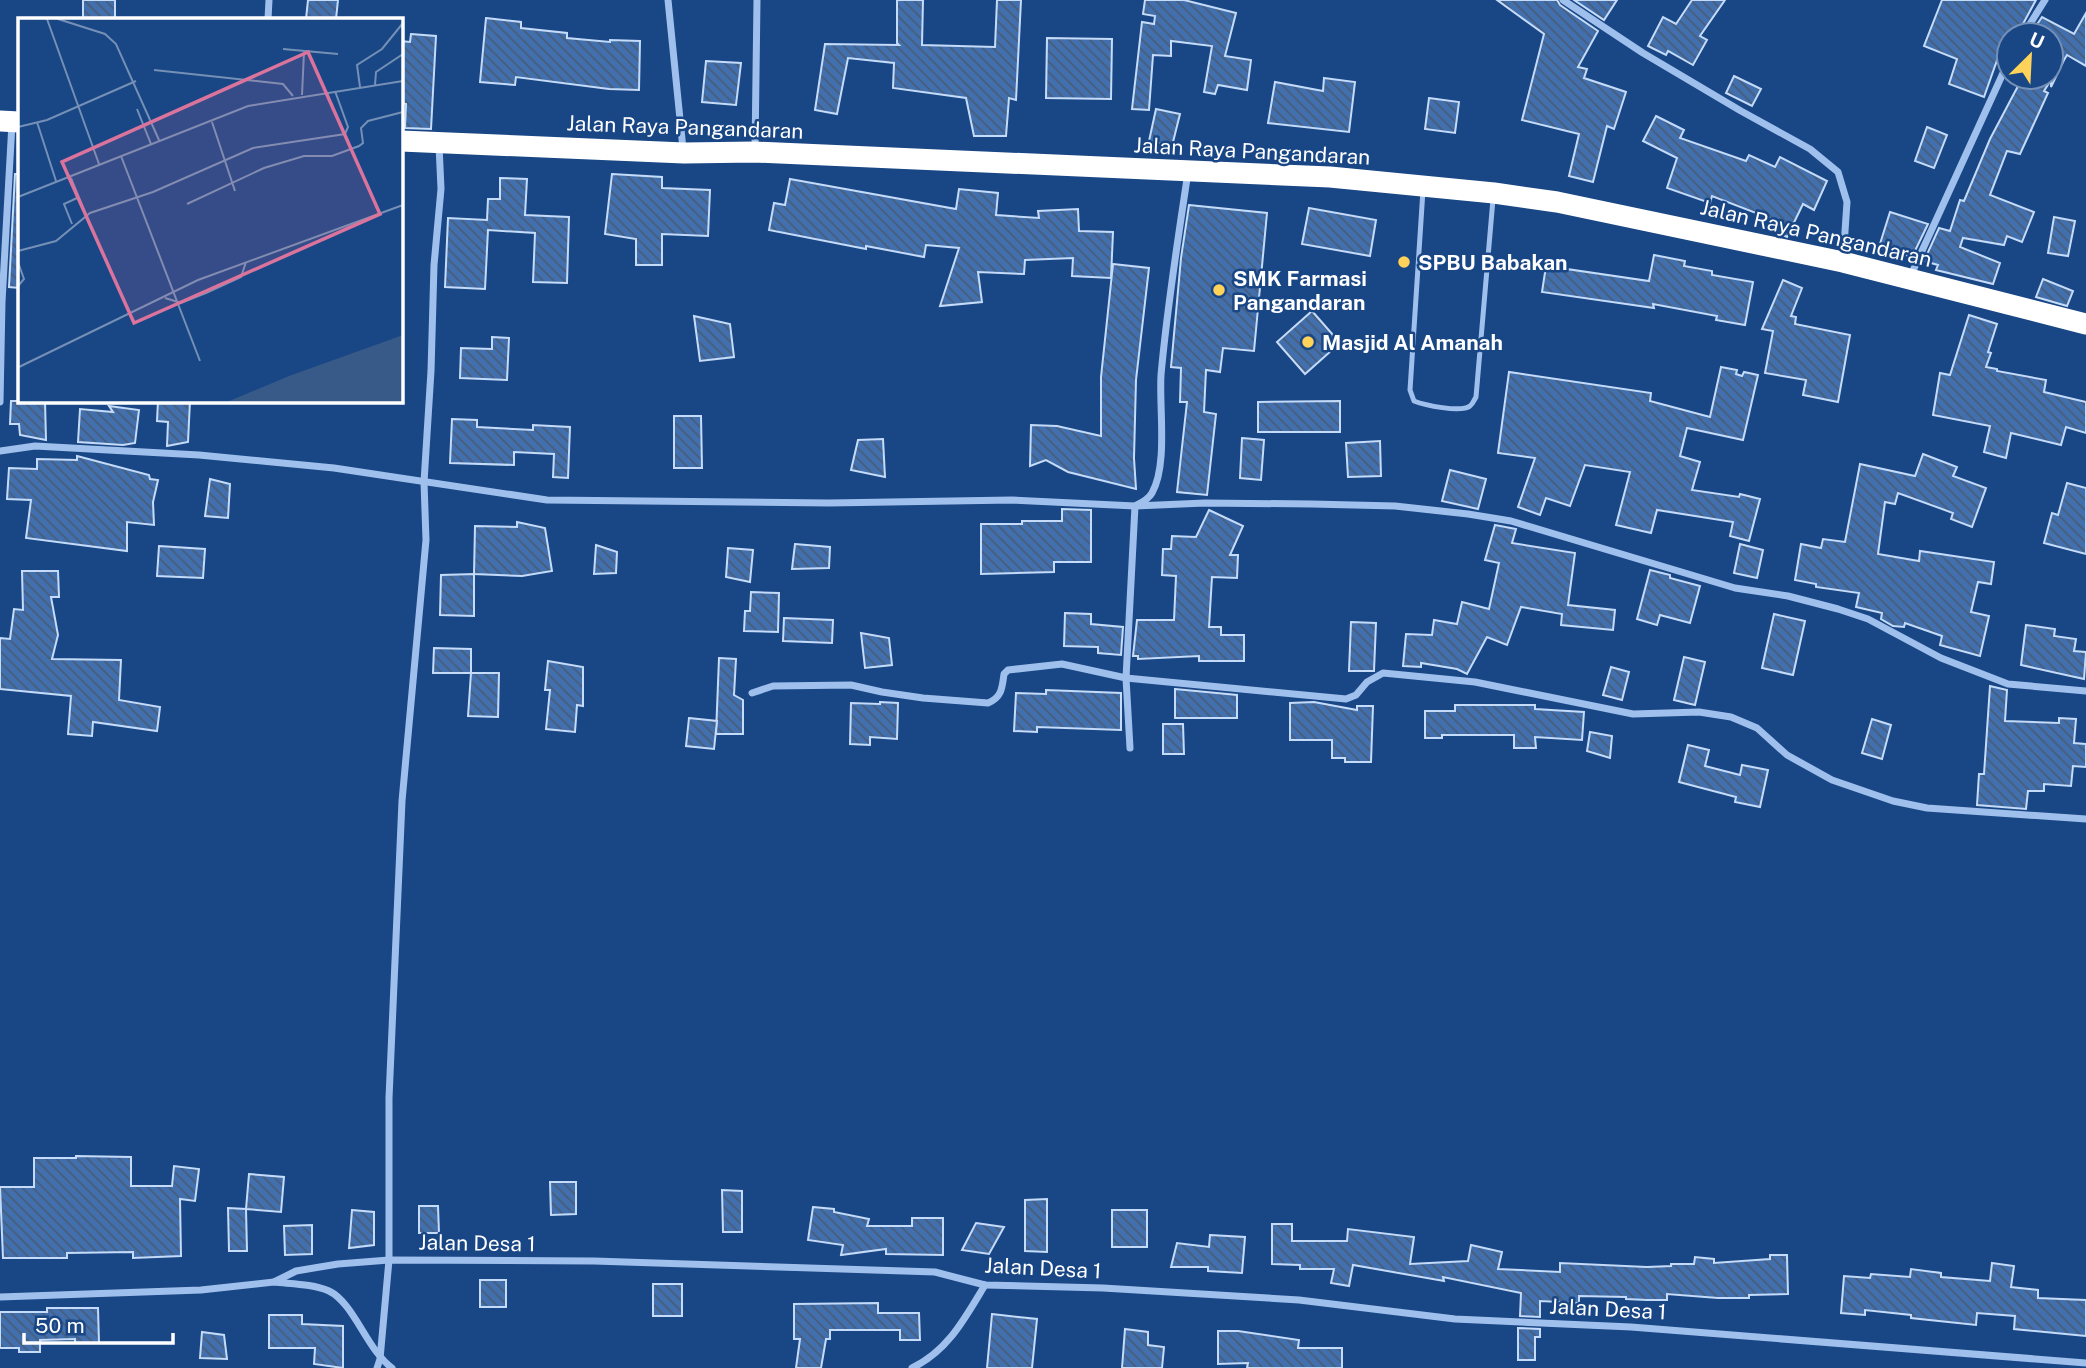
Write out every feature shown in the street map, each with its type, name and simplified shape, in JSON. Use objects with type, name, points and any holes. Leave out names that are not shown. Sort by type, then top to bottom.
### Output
[{"type":"highway","name":"Jalan Raya Pangandaran","points":[[402,141],[684,153],[755,152],[1330,177],[1494,193],[1569,204],[1843,262],[2086,324]]},
{"type":"street","points":[[268,18],[269,0]]},
{"type":"street","points":[[668,0],[684,153]]},
{"type":"street","points":[[755,152],[757,0]]},
{"type":"street","points":[[1563,0],[1643,53],[1810,149],[1838,172],[1847,202],[1843,262]]},
{"type":"street","points":[[2032,21],[2045,0]]},
{"type":"street","points":[[1909,279],[1995,91]]},
{"type":"street","points":[[0,402],[1,302],[11,122]]},
{"type":"street","points":[[377,1368],[389,1260],[389,1085],[402,801],[426,540],[424,482],[434,265],[441,188],[439,144]]},
{"type":"street","points":[[1135,506],[1152,493],[1158,470],[1161,378],[1188,171]]},
{"type":"street","points":[[0,451],[35,446],[199,454],[334,468],[547,500],[828,503],[1012,500],[1135,506],[1205,503],[1395,506],[1468,514],[1511,521],[1735,588],[1788,596],[1838,609],[1868,619],[1941,659],[2008,684],[2086,691]]},
{"type":"street","points":[[1130,748],[1126,678],[1135,506]]},
{"type":"street","points":[[752,693],[773,685],[851,685],[923,698],[988,703],[997,699],[1001,693],[1004,674],[1017,668],[1062,664],[1126,678],[1346,699],[1356,695],[1367,682],[1382,673],[1407,674],[1475,682],[1633,714],[1699,712],[1731,717],[1757,728],[1787,755],[1821,774],[1893,801],[1927,808],[2086,819]]},
{"type":"street","name":"Jalan Desa 1","points":[[0,1297],[201,1290],[274,1282],[296,1272],[338,1264],[389,1260],[594,1261],[936,1272],[985,1285],[1103,1288],[1299,1300],[1455,1319],[1631,1327],[2086,1363]]},
{"type":"street","points":[[274,1282],[331,1292],[341,1300],[380,1359],[392,1368]]},
{"type":"street","points":[[912,1368],[935,1355],[951,1339],[985,1285]]},
{"type":"lane","points":[[1423,186],[1410,390],[1414,401],[1423,405],[1462,410],[1470,406],[1476,397],[1494,193]]},
{"type":"building","points":[[83,0],[115,0],[115,18],[83,18]]},
{"type":"building","points":[[308,0],[338,0],[336,18],[306,18]]},
{"type":"building","points":[[897,0],[923,0],[922,45],[995,47],[997,0],[1021,0],[1016,100],[1009,98],[1006,136],[974,136],[966,98],[893,88],[894,63],[848,58],[837,114],[815,110],[825,44],[899,45]]},
{"type":"building","points":[[1145,0],[1184,0],[1236,13],[1225,56],[1251,60],[1247,90],[1218,85],[1215,94],[1204,92],[1212,46],[1171,41],[1171,56],[1153,55],[1149,110],[1132,109],[1142,22],[1154,24],[1155,16],[1143,14]]},
{"type":"building","points":[[1497,0],[1557,0],[1560,5],[1598,31],[1578,67],[1587,69],[1584,78],[1626,92],[1614,129],[1607,126],[1593,182],[1569,176],[1579,134],[1522,120],[1544,34]]},
{"type":"building","points":[[1574,0],[1617,0],[1604,20]]},
{"type":"building","points":[[1692,0],[1725,0],[1700,36],[1707,40],[1693,65],[1668,51],[1666,55],[1648,46],[1663,17],[1676,24]]},
{"type":"building","points":[[1942,0],[2036,0],[2025,21],[1995,21],[1995,66],[1984,97],[1949,84],[1957,59],[1924,46]]},
{"type":"building","points":[[2086,13],[2086,66],[2067,55],[2065,59],[2065,29],[2074,34]]},
{"type":"building","points":[[486,18],[521,22],[521,28],[567,33],[567,38],[610,42],[640,41],[639,90],[609,89],[516,77],[515,85],[480,82]]},
{"type":"building","points":[[411,34],[436,36],[431,129],[405,128],[406,104],[402,103],[402,41],[410,42]]},
{"type":"building","points":[[1047,38],[1112,39],[1111,99],[1046,98]]},
{"type":"building","points":[[706,61],[741,63],[736,105],[702,102]]},
{"type":"building","points":[[1734,76],[1761,89],[1752,106],[1726,93]]},
{"type":"building","points":[[1324,78],[1355,82],[1349,132],[1268,123],[1275,82],[1323,91]]},
{"type":"building","points":[[2015,91],[2048,93],[2020,154],[2007,151],[1990,195],[2034,212],[2022,242],[2007,236],[2004,245],[1963,238],[1960,247],[2000,263],[1993,284],[1936,270],[1938,265],[1924,261],[1939,228],[1950,231],[1960,200],[1964,201],[1990,139]]},
{"type":"building","points":[[1429,98],[1459,102],[1455,133],[1425,129]]},
{"type":"building","points":[[1156,109],[1180,114],[1172,146],[1149,141]]},
{"type":"building","points":[[1656,116],[1684,130],[1680,138],[1746,161],[1749,155],[1775,167],[1780,157],[1827,181],[1814,210],[1803,204],[1787,237],[1774,231],[1777,221],[1712,196],[1710,203],[1667,188],[1677,158],[1643,141]]},
{"type":"building","points":[[1927,127],[1947,135],[1934,168],[1915,161]]},
{"type":"building","points":[[15,174],[18,174],[18,288],[9,287]]},
{"type":"building","points":[[612,174],[662,177],[662,188],[710,190],[708,236],[662,234],[662,265],[636,265],[636,239],[605,234]]},
{"type":"building","points":[[500,178],[527,179],[525,215],[569,217],[567,283],[533,282],[535,233],[488,230],[485,289],[445,287],[448,218],[487,220],[488,199],[500,199]]},
{"type":"building","points":[[790,179],[956,209],[959,189],[998,193],[996,215],[1039,218],[1038,211],[1078,209],[1079,231],[1113,232],[1111,278],[1072,276],[1073,258],[1025,260],[1024,274],[978,272],[982,302],[940,306],[959,248],[926,245],[924,257],[769,230],[774,203],[785,205]]},
{"type":"building","name":"SMK Farmasi Pangandaran","points":[[1189,205],[1267,213],[1254,351],[1223,348],[1220,372],[1206,370],[1204,412],[1216,414],[1207,495],[1177,492],[1187,402],[1180,402],[1181,368],[1171,367]]},
{"type":"building","points":[[1309,208],[1376,220],[1370,256],[1302,244]]},
{"type":"building","points":[[1890,212],[1928,224],[1912,257],[1879,247]]},
{"type":"building","points":[[2054,217],[2075,221],[2068,256],[2048,253]]},
{"type":"building","points":[[1654,255],[1685,261],[1684,266],[1712,271],[1712,275],[1753,282],[1745,325],[1716,320],[1717,316],[1653,304],[1654,308],[1542,292],[1546,266],[1649,281]]},
{"type":"building","points":[[1113,264],[1149,268],[1136,380],[1136,489],[1068,472],[1046,460],[1030,466],[1031,425],[1057,426],[1101,436],[1101,377]]},
{"type":"building","points":[[2043,279],[2073,291],[2067,306],[2036,297]]},
{"type":"building","points":[[1783,280],[1802,288],[1791,316],[1796,317],[1795,324],[1850,335],[1838,402],[1803,395],[1806,380],[1765,373],[1773,331],[1762,329]]},
{"type":"building","name":"Masjid Al Amanah","points":[[1312,311],[1340,343],[1305,374],[1277,342]]},
{"type":"building","points":[[1969,315],[1997,324],[1986,367],[2046,380],[2044,392],[2086,402],[2086,433],[2066,427],[2061,445],[2011,433],[2006,458],[1984,452],[1990,426],[1933,415],[1940,373],[1950,375]]},
{"type":"building","points":[[694,316],[730,324],[734,357],[700,361]]},
{"type":"building","points":[[492,337],[509,338],[507,380],[460,378],[461,348],[492,349]]},
{"type":"building","points":[[1721,367],[1737,370],[1736,374],[1742,376],[1744,372],[1758,375],[1743,440],[1687,428],[1680,456],[1700,462],[1692,490],[1739,497],[1740,494],[1760,499],[1749,541],[1730,536],[1733,522],[1657,510],[1651,533],[1616,525],[1630,472],[1585,465],[1570,506],[1546,498],[1540,515],[1518,507],[1535,458],[1498,453],[1509,372],[1651,393],[1650,401],[1710,417]]},
{"type":"building","points":[[11,401],[45,402],[46,440],[20,435],[19,424],[10,424]]},
{"type":"building","points":[[1340,401],[1340,432],[1258,432],[1258,402]]},
{"type":"building","points":[[158,402],[190,402],[188,442],[167,446],[168,422],[157,421]]},
{"type":"building","points":[[109,406],[139,410],[135,443],[123,445],[78,442],[80,409],[113,412]]},
{"type":"building","points":[[674,416],[701,416],[702,468],[674,468]]},
{"type":"building","points":[[452,419],[477,420],[477,427],[533,430],[533,425],[570,427],[568,478],[553,477],[554,454],[514,452],[514,465],[450,463]]},
{"type":"building","points":[[1242,438],[1264,440],[1261,480],[1240,478]]},
{"type":"building","points":[[883,439],[885,477],[851,470],[858,440]]},
{"type":"building","points":[[1380,441],[1381,476],[1348,477],[1346,443]]},
{"type":"building","points":[[1923,454],[1957,467],[1953,476],[1986,488],[1972,527],[1951,519],[1953,513],[1898,493],[1895,504],[1885,502],[1878,554],[1919,561],[1920,551],[1994,562],[1991,584],[1978,582],[1971,612],[1989,616],[1980,656],[1940,645],[1942,636],[1905,623],[1904,627],[1893,626],[1881,619],[1882,613],[1856,607],[1859,593],[1816,587],[1816,584],[1795,580],[1801,544],[1821,548],[1823,539],[1845,542],[1860,464],[1915,476]]},
{"type":"building","points":[[77,456],[149,475],[150,479],[158,480],[153,502],[154,525],[127,522],[127,551],[26,538],[31,500],[7,499],[9,468],[37,469],[37,459],[77,460]]},
{"type":"building","points":[[1450,470],[1486,479],[1478,509],[1442,501]]},
{"type":"building","points":[[210,479],[230,484],[228,518],[205,516]]},
{"type":"building","points":[[2067,483],[2086,488],[2086,554],[2044,543],[2052,513],[2058,515]]},
{"type":"building","points":[[1062,509],[1091,510],[1091,562],[1054,562],[1054,572],[981,574],[981,524],[1062,521]]},
{"type":"building","points":[[1209,510],[1243,526],[1230,555],[1238,555],[1237,578],[1212,577],[1209,627],[1221,627],[1221,635],[1244,635],[1244,661],[1199,661],[1199,656],[1138,659],[1138,656],[1133,656],[1137,620],[1174,620],[1176,576],[1162,575],[1163,549],[1171,549],[1172,536],[1196,537]]},
{"type":"building","points":[[517,522],[545,528],[552,571],[522,576],[474,574],[475,526],[517,527]]},
{"type":"building","points":[[1495,525],[1516,529],[1512,543],[1575,553],[1568,605],[1615,610],[1613,630],[1561,625],[1562,614],[1521,607],[1507,645],[1487,637],[1467,674],[1457,669],[1421,663],[1421,667],[1403,666],[1406,634],[1432,635],[1434,620],[1457,624],[1462,602],[1489,609],[1499,563],[1485,560]]},
{"type":"building","points":[[795,544],[830,547],[829,568],[792,569]]},
{"type":"building","points":[[1740,544],[1763,550],[1757,578],[1734,573]]},
{"type":"building","points":[[596,545],[617,552],[616,573],[594,574]]},
{"type":"building","points":[[159,546],[205,549],[203,578],[157,576]]},
{"type":"building","points":[[728,548],[753,550],[750,582],[726,577]]},
{"type":"building","points":[[1650,570],[1700,586],[1690,623],[1660,615],[1657,625],[1637,619]]},
{"type":"building","points":[[22,571],[58,571],[59,597],[51,597],[58,635],[52,659],[121,660],[119,700],[160,707],[157,731],[93,722],[92,736],[68,734],[71,696],[0,689],[0,638],[10,639],[14,609],[23,610]]},
{"type":"building","points":[[474,574],[474,616],[440,615],[441,575]]},
{"type":"building","points":[[751,592],[779,593],[778,632],[744,631],[745,611],[750,611]]},
{"type":"building","points":[[1065,613],[1091,614],[1091,624],[1123,627],[1121,655],[1098,653],[1098,647],[1064,646]]},
{"type":"building","points":[[1774,614],[1805,621],[1793,675],[1762,668]]},
{"type":"building","points":[[784,618],[833,620],[832,643],[783,641]]},
{"type":"building","points":[[1351,622],[1376,623],[1374,671],[1349,671]]},
{"type":"building","points":[[2026,625],[2055,629],[2054,636],[2076,639],[2074,651],[2086,652],[2084,679],[2021,665]]},
{"type":"building","points":[[861,633],[889,638],[892,665],[865,668]]},
{"type":"building","points":[[434,648],[471,649],[471,673],[433,673]]},
{"type":"building","points":[[1684,657],[1705,662],[1695,705],[1674,700]]},
{"type":"building","points":[[719,658],[736,659],[734,695],[743,700],[743,734],[716,734]]},
{"type":"building","points":[[548,661],[583,667],[583,706],[577,705],[575,732],[546,729],[550,690],[545,690]]},
{"type":"building","points":[[1611,667],[1629,672],[1622,700],[1603,695]]},
{"type":"building","points":[[471,673],[499,673],[498,717],[468,716]]},
{"type":"building","points":[[1990,686],[2007,690],[2005,721],[2059,723],[2059,718],[2076,719],[2074,743],[2086,744],[2086,767],[2073,766],[2071,786],[2044,784],[2044,791],[2028,791],[2026,809],[1977,805],[1979,774],[1984,774]]},
{"type":"building","points":[[1175,689],[1237,695],[1237,718],[1175,718]]},
{"type":"building","points":[[1046,690],[1121,693],[1121,730],[1037,727],[1037,732],[1014,731],[1016,693],[1046,694]]},
{"type":"building","points":[[1314,702],[1357,710],[1357,706],[1373,706],[1371,762],[1345,762],[1345,758],[1332,758],[1332,740],[1290,740],[1290,703]]},
{"type":"building","points":[[851,703],[898,703],[897,739],[870,737],[870,745],[850,744]]},
{"type":"building","points":[[1455,705],[1535,705],[1535,709],[1584,712],[1582,740],[1535,737],[1536,748],[1514,748],[1514,735],[1442,735],[1442,738],[1425,738],[1425,711],[1455,711]]},
{"type":"building","points":[[689,718],[717,721],[714,749],[686,746]]},
{"type":"building","points":[[1872,719],[1891,725],[1882,759],[1862,753]]},
{"type":"building","points":[[1163,724],[1183,724],[1184,754],[1163,754]]},
{"type":"building","points":[[1590,732],[1612,736],[1610,758],[1587,751]]},
{"type":"building","points":[[1688,745],[1709,750],[1705,766],[1740,775],[1742,765],[1768,770],[1760,807],[1735,802],[1736,797],[1679,782]]},
{"type":"building","points":[[131,1157],[131,1186],[172,1186],[174,1166],[199,1169],[195,1201],[180,1199],[181,1256],[133,1258],[133,1252],[67,1253],[67,1258],[3,1258],[0,1187],[34,1187],[34,1158]]},
{"type":"building","points":[[249,1174],[284,1177],[281,1212],[246,1209]]},
{"type":"building","points":[[550,1182],[576,1182],[576,1214],[551,1215]]},
{"type":"building","points":[[722,1190],[742,1191],[742,1232],[723,1232]]},
{"type":"building","points":[[1047,1199],[1047,1252],[1025,1251],[1025,1200]]},
{"type":"building","points":[[419,1206],[438,1206],[439,1233],[419,1233]]},
{"type":"building","points":[[813,1207],[834,1209],[834,1212],[869,1219],[867,1226],[912,1226],[912,1218],[943,1218],[943,1255],[886,1254],[886,1249],[841,1255],[843,1245],[808,1240]]},
{"type":"building","points":[[228,1208],[246,1209],[247,1251],[229,1251]]},
{"type":"building","points":[[352,1210],[374,1212],[374,1245],[349,1248]]},
{"type":"building","points":[[1112,1210],[1147,1210],[1147,1247],[1112,1247]]},
{"type":"building","points":[[976,1223],[1004,1227],[989,1254],[962,1250]]},
{"type":"building","points":[[1272,1224],[1292,1224],[1292,1241],[1347,1241],[1348,1229],[1414,1237],[1410,1264],[1468,1261],[1471,1245],[1502,1252],[1498,1269],[1560,1272],[1560,1263],[1647,1267],[1694,1264],[1695,1257],[1714,1259],[1714,1263],[1770,1259],[1770,1255],[1787,1255],[1788,1294],[1718,1298],[1667,1294],[1667,1300],[1579,1296],[1579,1303],[1540,1301],[1540,1317],[1520,1316],[1521,1293],[1443,1277],[1444,1281],[1353,1265],[1349,1286],[1331,1283],[1334,1269],[1300,1269],[1300,1265],[1272,1264]]},
{"type":"building","points":[[312,1225],[312,1254],[285,1255],[284,1226]]},
{"type":"building","points":[[1210,1235],[1245,1237],[1242,1273],[1208,1271],[1208,1267],[1171,1267],[1177,1243],[1209,1247]]},
{"type":"building","points":[[1992,1263],[2014,1266],[2011,1287],[2038,1290],[2038,1298],[2086,1300],[2086,1336],[2014,1329],[2015,1316],[1977,1313],[1976,1325],[1865,1310],[1865,1315],[1841,1313],[1844,1276],[1870,1278],[1871,1274],[1910,1277],[1911,1269],[1941,1273],[1941,1277],[1990,1281]]},
{"type":"building","points":[[480,1280],[506,1280],[506,1307],[480,1307]]},
{"type":"building","points":[[653,1284],[682,1284],[682,1316],[653,1316]]},
{"type":"building","points":[[878,1303],[878,1313],[919,1313],[920,1340],[900,1340],[900,1330],[830,1330],[821,1368],[796,1368],[800,1339],[794,1339],[794,1304]]},
{"type":"building","points":[[47,1308],[98,1308],[99,1343],[75,1343],[75,1339],[40,1340],[40,1352],[0,1348],[0,1312],[47,1312]]},
{"type":"building","points":[[992,1314],[1037,1319],[1032,1368],[987,1368]]},
{"type":"building","points":[[269,1315],[302,1315],[302,1324],[343,1326],[343,1368],[314,1364],[315,1348],[269,1348]]},
{"type":"building","points":[[1518,1328],[1540,1329],[1540,1337],[1535,1337],[1535,1360],[1518,1360]]},
{"type":"building","points":[[1125,1329],[1148,1332],[1148,1345],[1164,1347],[1162,1368],[1122,1368]]},
{"type":"building","points":[[1218,1331],[1238,1331],[1299,1340],[1298,1348],[1342,1348],[1342,1368],[1247,1368],[1248,1363],[1218,1364]]},
{"type":"building","points":[[202,1332],[224,1335],[227,1359],[200,1358]]},
{"type":"place","name":"SPBU Babakan","points":[[1404,262]]},
{"type":"place","name":"SMK Farmasi Pangandaran","points":[[1219,290]]},
{"type":"place","name":"Masjid Al Amanah","points":[[1308,342]]}]
